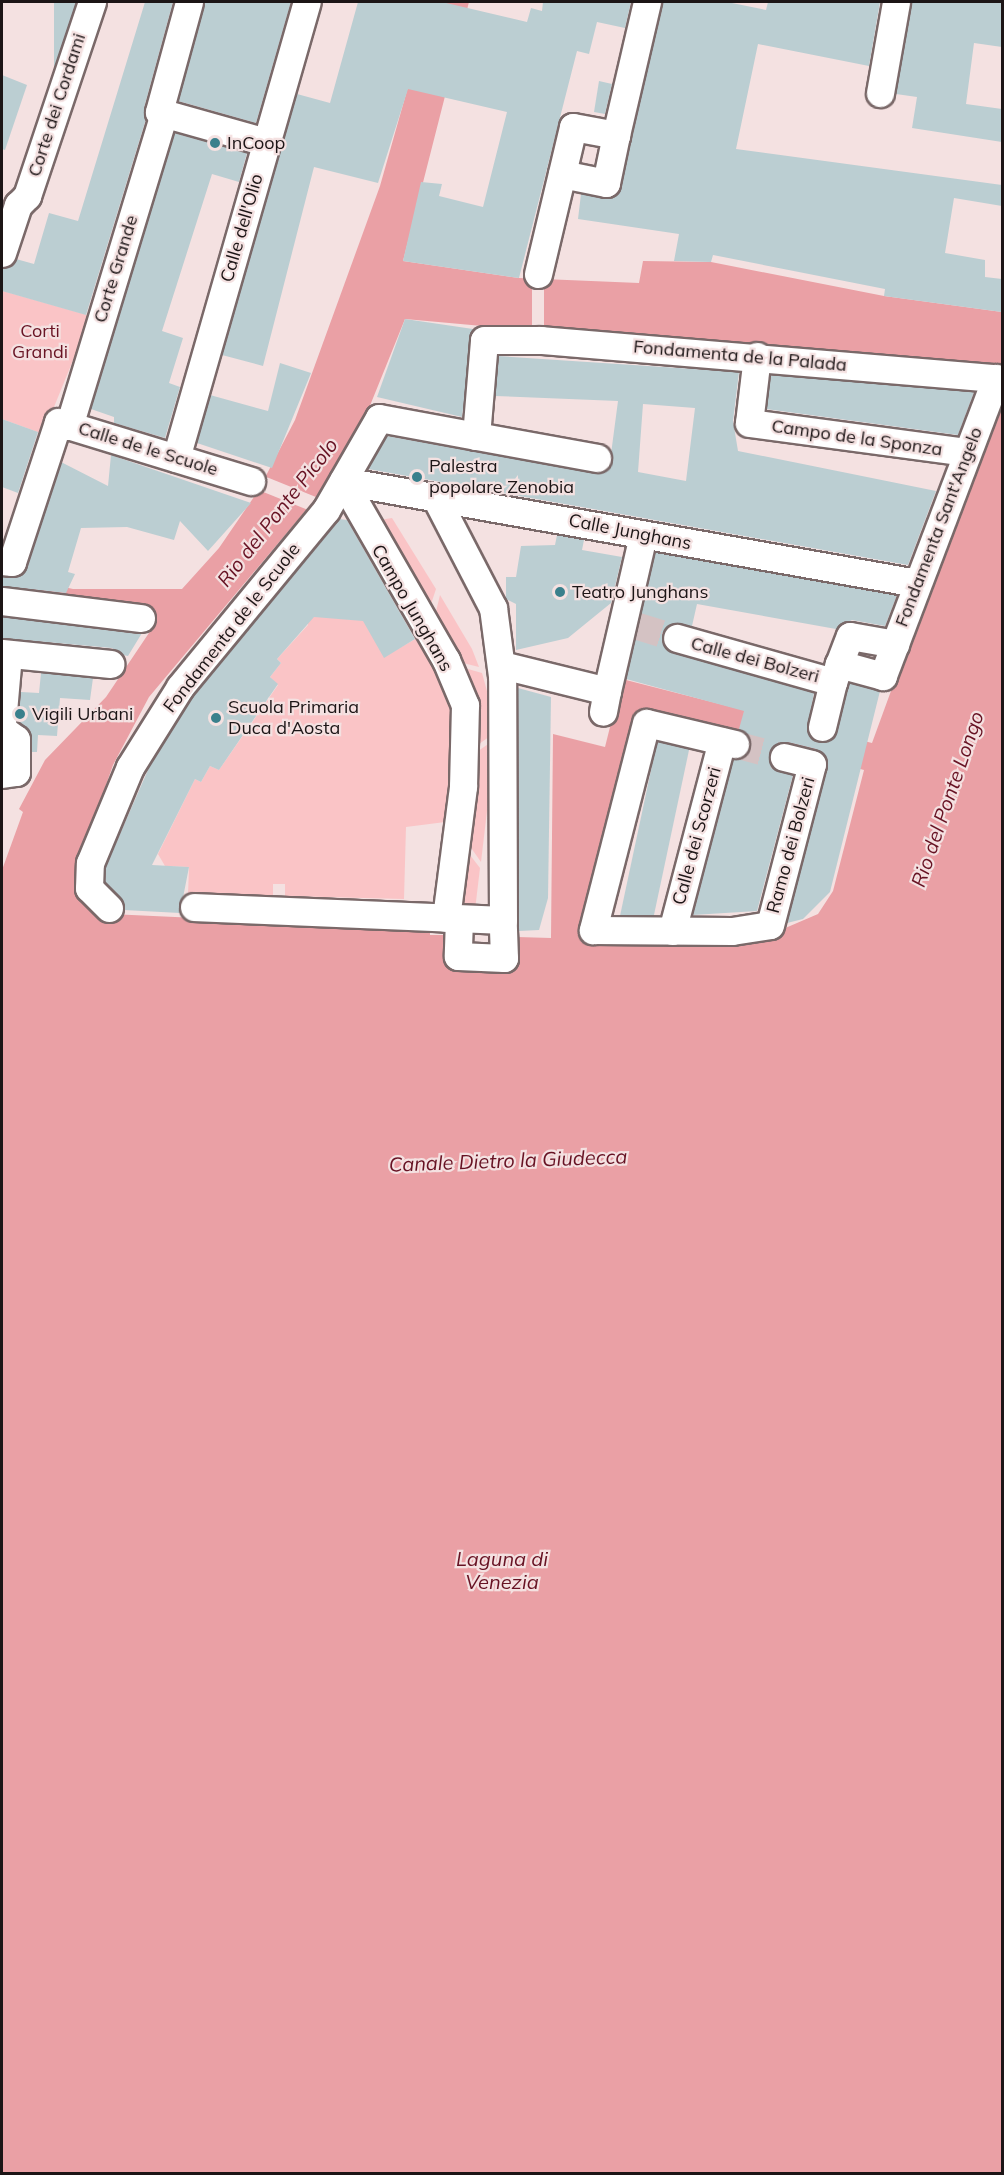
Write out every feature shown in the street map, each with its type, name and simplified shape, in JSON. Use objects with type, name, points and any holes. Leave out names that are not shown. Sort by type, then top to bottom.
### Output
[{"type":"street","name":"Corte dei Cordami","points":[[2,254],[18,205],[27,196],[92,2]]},
{"type":"street","name":"Corte Grande","points":[[69,426],[164,113],[159,112],[189,2]]},
{"type":"street","name":"Calle dell'Olio","points":[[176,458],[307,2]]},
{"type":"street","points":[[562,174],[606,183],[647,2]]},
{"type":"street","points":[[879,93],[896,2]]},
{"type":"street","points":[[164,113],[266,142]]},
{"type":"street","points":[[538,274],[573,127],[616,135]]},
{"type":"street","name":"Fondamenta de la Palada","points":[[476,436],[484,340],[756,356],[996,378]]},
{"type":"street","name":"Campo de la Sponza","points":[[756,356],[749,423],[966,452]]},
{"type":"street","name":"Fondamenta Sant'Angelo","points":[[883,676],[966,452],[996,378]]},
{"type":"street","name":"Fondamenta de le Scuole","points":[[109,908],[89,888],[90,864],[130,767],[180,687],[326,510],[379,418],[476,436]]},
{"type":"street","name":"Calle de le Scuole","points":[[2,561],[12,562],[58,422],[251,481]]},
{"type":"street","points":[[476,436],[597,458]]},
{"type":"street","name":"Calle Junghans","points":[[343,481],[917,583]]},
{"type":"street","name":"Campo Junghans","points":[[343,481],[446,660],[465,705],[463,787],[453,918],[458,956],[504,958],[503,920]]},
{"type":"street","points":[[194,907],[503,920],[502,665],[493,608],[436,498]]},
{"type":"street","points":[[502,665],[605,701],[629,623],[643,535]]},
{"type":"street","points":[[2,601],[141,618]]},
{"type":"street","points":[[836,673],[850,636],[895,644]]},
{"type":"street","name":"Calle dei Bolzeri","points":[[690,639],[836,673],[883,676]]},
{"type":"street","points":[[2,723],[4,654],[110,664]]},
{"type":"street","name":"Calle dei Bolzeri","points":[[822,727],[836,673]]},
{"type":"street","name":"Calle dei Scorzeri","points":[[646,723],[729,742],[672,931],[593,930],[646,723]]},
{"type":"street","points":[[2,729],[16,739],[9,763]]},
{"type":"street","name":"Ramo dei Bolzeri","points":[[672,931],[770,925],[812,765],[784,757]]},
{"type":"green space","name":"Corti Grandi","points":[[3,291],[91,316],[43,434],[2,419]]},
{"type":"green space","points":[[392,518],[436,589],[426,619],[367,522]]},
{"type":"green space","points":[[440,595],[472,649],[479,667],[451,660],[432,628]]},
{"type":"green space","points":[[321,614],[352,620],[356,616],[369,623],[384,657],[424,634],[460,713],[453,821],[406,827],[404,899],[285,896],[285,884],[273,884],[273,898],[188,895],[189,867],[165,866],[158,854],[195,779],[201,782],[210,766],[219,770],[278,685],[270,677],[281,663],[277,659],[308,625],[307,617]]},
{"type":"green space","points":[[454,665],[482,673],[490,702],[493,734],[472,749]]},
{"type":"green space","points":[[494,740],[481,862],[462,835],[471,756]]},
{"type":"green space","points":[[460,842],[480,868],[475,910],[454,908]]},
{"type":"water","name":"Laguna di Venezia","points":[[432,2],[469,2],[403,261],[519,278],[639,283],[643,261],[711,262],[884,296],[1002,312],[1002,373],[405,319],[348,460],[149,697],[113,765],[81,856],[110,914],[430,929],[430,935],[450,935],[450,962],[516,965],[517,937],[551,938],[553,734],[605,747],[622,679],[872,743],[1002,387],[1002,2173],[2,2173],[2,870],[23,812],[19,809],[45,760],[106,697],[157,621],[143,615],[2,597],[2,573],[73,589],[182,589],[219,548],[258,491],[295,420],[380,186]],"holes":[[[642,713],[864,770],[833,891],[818,914],[783,929],[729,938],[583,939]]]},
{"type":"pier","points":[[532,276],[544,276],[544,335],[532,335]]},
{"type":"pier","points":[[264,476],[323,500],[318,514],[258,490]]},
{"type":"building","points":[[54,2],[76,2],[76,86],[54,86]]},
{"type":"building","points":[[145,2],[173,2],[144,108],[146,119],[86,315],[2,291],[2,268],[16,259],[34,264],[49,213],[78,221]]},
{"type":"building","points":[[204,2],[291,2],[256,123],[178,101]]},
{"type":"building","points":[[358,2],[442,2],[527,22],[531,8],[542,11],[543,2],[631,2],[625,28],[597,22],[589,54],[577,51],[519,278],[403,261],[421,182],[442,184],[439,196],[483,207],[507,112],[408,89],[378,183],[314,167],[263,366],[222,355],[297,94],[330,103]]},
{"type":"building","points":[[662,2],[727,2],[766,10],[768,2],[880,2],[869,66],[758,44],[736,149],[1002,185],[1002,206],[954,198],[945,253],[985,260],[985,277],[1002,279],[1002,312],[884,296],[885,289],[713,255],[711,262],[674,261],[679,234],[578,219],[581,194],[610,198],[621,187]]},
{"type":"building","points":[[911,2],[1002,2],[1002,47],[974,43],[966,104],[1002,109],[1002,142],[912,128],[917,97],[896,94]]},
{"type":"building","points":[[2,75],[27,85],[5,150],[2,149]]},
{"type":"building","points":[[599,81],[612,84],[605,114],[594,112]]},
{"type":"building","points":[[174,133],[247,153],[239,182],[212,174],[162,331],[183,338],[169,383],[180,387],[165,438],[114,423],[114,417],[91,409]]},
{"type":"building","points":[[405,319],[473,329],[462,417],[377,397]]},
{"type":"building","points":[[498,356],[739,372],[733,421],[738,451],[936,491],[908,565],[368,469],[387,436],[594,473],[609,469],[618,401],[495,396]],"holes":[[[643,404],[695,408],[686,481],[638,472]]]},
{"type":"building","points":[[280,363],[311,373],[272,468],[197,443],[210,395],[268,411]]},
{"type":"building","points":[[771,375],[974,392],[958,435],[766,409]]},
{"type":"building","points":[[2,419],[38,432],[18,493],[2,487]]},
{"type":"building","points":[[111,455],[251,503],[208,551],[180,521],[174,540],[127,527],[81,528],[68,572],[75,574],[66,593],[2,586],[2,577],[17,577],[27,567],[61,462],[108,486]]},
{"type":"building","name":"Scuola Primaria Duca d'Aosta","points":[[339,519],[347,520],[415,639],[384,658],[363,621],[314,617],[277,659],[281,663],[270,677],[278,684],[219,770],[210,766],[201,782],[195,779],[152,865],[189,867],[180,913],[124,910],[105,882],[106,866],[151,763],[193,696]]},
{"type":"building","name":"Teatro Junghans","points":[[557,535],[584,540],[582,550],[622,557],[611,603],[568,638],[516,650],[516,604],[506,599],[506,577],[516,577],[521,546],[555,545]]},
{"type":"building","points":[[655,552],[897,595],[885,626],[852,620],[836,629],[697,604],[692,626],[674,623],[662,633],[662,642],[673,653],[814,693],[807,731],[818,742],[827,742],[837,731],[849,683],[880,691],[830,892],[803,919],[787,923],[827,760],[816,749],[787,742],[773,746],[769,754],[774,769],[793,775],[757,911],[693,915],[733,759],[747,754],[750,740],[739,729],[744,711],[626,679]]},
{"type":"building","points":[[2,617],[142,633],[128,656],[112,648],[2,638]]},
{"type":"building","points":[[41,673],[93,678],[90,700],[60,698],[57,736],[38,735],[37,752],[32,752],[30,732],[18,721],[21,692],[39,693]]},
{"type":"building","points":[[518,688],[551,697],[548,898],[539,930],[519,931]]},
{"type":"building","points":[[657,742],[689,749],[652,923],[620,916]]},
{"type":"tunnel","points":[[635,625],[677,638]]},
{"type":"tunnel","points":[[735,744],[784,757]]},
{"type":"place","name":"InCoop","points":[[215,143]]},
{"type":"place","name":"Palestra popolare Zenobia","points":[[417,477]]},
{"type":"place","name":"Teatro Junghans","points":[[560,592]]},
{"type":"place","name":"Vigili Urbani","points":[[20,714]]},
{"type":"place","name":"Scuola Primaria Duca d'Aosta","points":[[216,718]]},
{"type":"water label","name":"Rio del Ponte Picolo","points":[[277,512]]},
{"type":"water label","name":"Rio del Ponte Longo","points":[[947,799]]},
{"type":"water label","name":"Canale Dietro la Giudecca","points":[[508,1160]]}]
